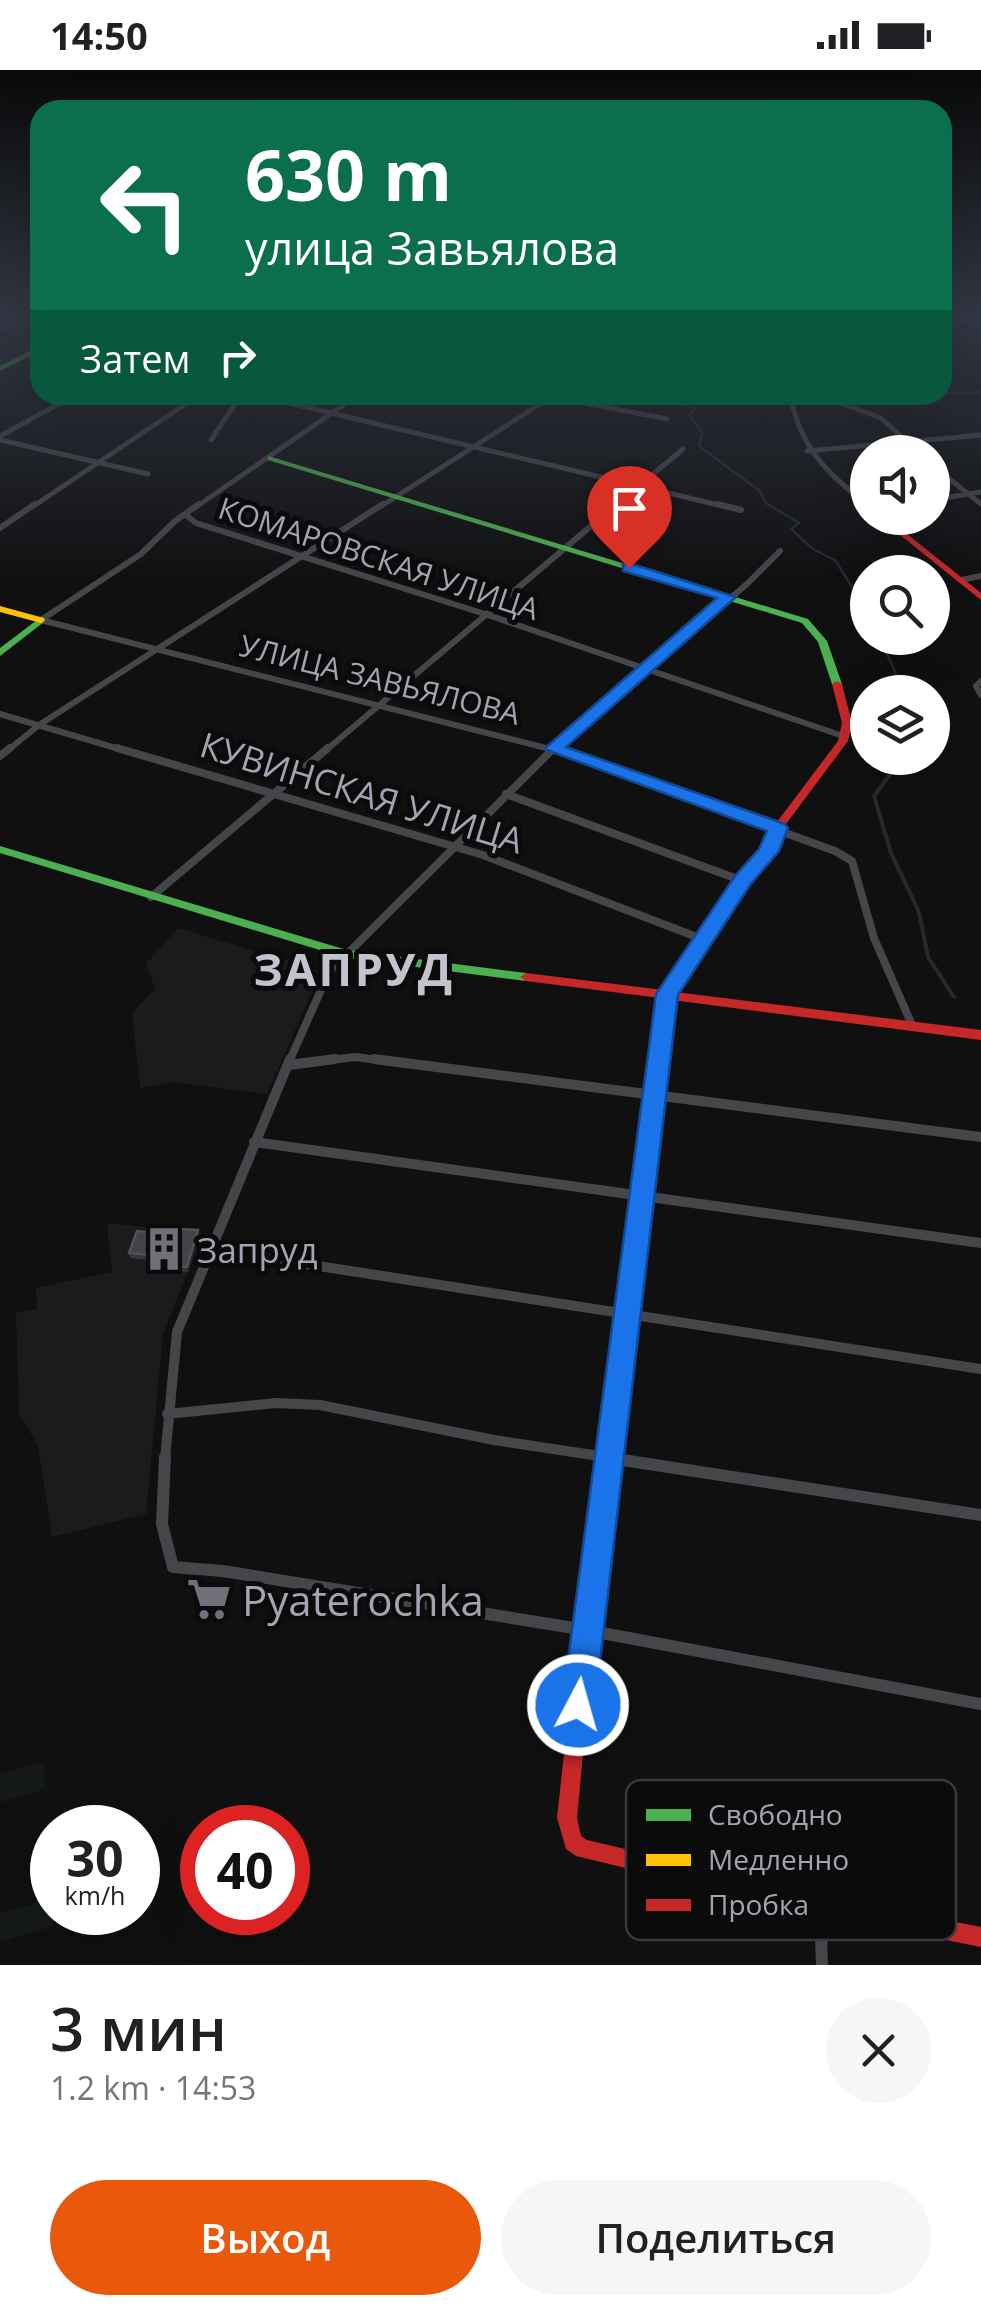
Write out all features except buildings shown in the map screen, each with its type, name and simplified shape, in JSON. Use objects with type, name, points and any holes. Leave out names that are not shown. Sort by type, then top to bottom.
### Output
[{"type":"street","points":[[0,438],[58,405]]},
{"type":"street","points":[[0,528],[184,405]]},
{"type":"street","points":[[211,440],[234,405]]},
{"type":"street","points":[[300,405],[741,510]]},
{"type":"street","points":[[0,652],[343,405]]},
{"type":"street","points":[[0,756],[39,724],[535,405]]},
{"type":"street","points":[[599,405],[667,419]]},
{"type":"street","points":[[793,405],[807,451],[818,466],[850,491]]},
{"type":"street","points":[[846,405],[880,418],[898,435]]},
{"type":"street","points":[[950,438],[981,435]]},
{"type":"street","points":[[0,438],[148,474]]},
{"type":"street","points":[[807,451],[850,448]]},
{"type":"street","points":[[151,898],[272,792],[683,450]]},
{"type":"street","points":[[271,458],[805,620],[822,641],[847,723],[844,736],[778,828],[768,851],[742,880],[667,994],[586,1630],[566,1818],[574,1842],[583,1849],[626,1859]]},
{"type":"street","points":[[950,480],[981,504]]},
{"type":"street","points":[[950,497],[981,492]]},
{"type":"street","name":"КОМАРОВСКАЯ УЛИЦА","points":[[186,515],[196,523],[485,614],[844,736]]},
{"type":"street","points":[[904,535],[981,596]]},
{"type":"street","points":[[780,551],[553,749],[329,972],[176,1332],[167,1414],[162,1524],[174,1566],[586,1630],[981,1704]]},
{"type":"street","points":[[961,580],[981,576]]},
{"type":"street","name":"УЛИЦА ЗАВЬЯЛОВА","points":[[0,609],[553,749],[778,828],[852,862],[874,938],[912,1024]]},
{"type":"street","points":[[980,682],[976,686],[981,695]]},
{"type":"street","name":"КУВИНСКАЯ УЛИЦА","points":[[0,714],[455,847],[702,939]]},
{"type":"street","points":[[506,794],[742,880]]},
{"type":"street","points":[[0,848],[151,898],[346,954],[981,1035]]},
{"type":"street","points":[[289,1065],[356,1057],[981,1137]]},
{"type":"street","points":[[254,1142],[981,1244]]},
{"type":"street","points":[[209,1249],[981,1369]]},
{"type":"street","points":[[167,1414],[276,1403],[320,1406],[494,1440],[981,1515]]},
{"type":"street","points":[[956,1933],[981,1938]]},
{"type":"street","points":[[821,1940],[822,1965]]},
{"type":"shaded area","points":[[178,928],[321,971],[267,1094],[172,1082],[140,1088],[132,1013],[155,989],[146,964]]},
{"type":"shaded area","points":[[107,1223],[204,1233],[163,1334],[146,1514],[52,1537],[38,1446],[19,1413],[16,1313],[37,1309],[36,1288],[112,1272]]},
{"type":"shaded area","points":[[44,1762],[45,1789],[0,1802],[0,1774]]},
{"type":"shaded area","points":[[30,1904],[30,1933],[0,1942],[0,1913]]},
{"type":"waterway","points":[[681,405],[695,408],[689,415],[702,432],[699,446],[760,491],[766,503],[799,523],[791,529],[813,549],[835,560],[850,584]]},
{"type":"waterway","points":[[888,655],[896,675]]},
{"type":"waterway","points":[[889,775],[874,796],[891,853],[919,912],[928,957],[954,997]]},
{"type":"traffic: fast","points":[[271,458],[805,621],[822,641],[837,684]]},
{"type":"traffic: fast","points":[[0,653],[41,620]]},
{"type":"traffic: fast","points":[[0,849],[346,954],[526,977]]},
{"type":"traffic: slow","points":[[0,609],[41,620]]},
{"type":"traffic: slow","points":[[579,1699],[635,1243]]},
{"type":"traffic: jam","points":[[904,535],[981,597]]},
{"type":"traffic: jam","points":[[635,1243],[667,994],[743,881],[768,851],[778,828],[843,741],[847,723],[837,684]]},
{"type":"traffic: jam","points":[[526,977],[981,1035]]},
{"type":"traffic: jam","points":[[579,1699],[567,1818],[573,1842],[583,1849],[626,1859]]},
{"type":"traffic: jam","points":[[956,1932],[981,1937]]},
{"type":"place","name":"Запруд","points":[[164,1249]]},
{"type":"place","name":"Pyaterochka","points":[[209,1599]]},
{"type":"district","name":"ЗАПРУД","points":[[354,968]]},
{"type":"route","points":[[578,1705],[667,994],[742,880],[768,851],[778,828],[553,749],[728,597],[629,568]]}]
